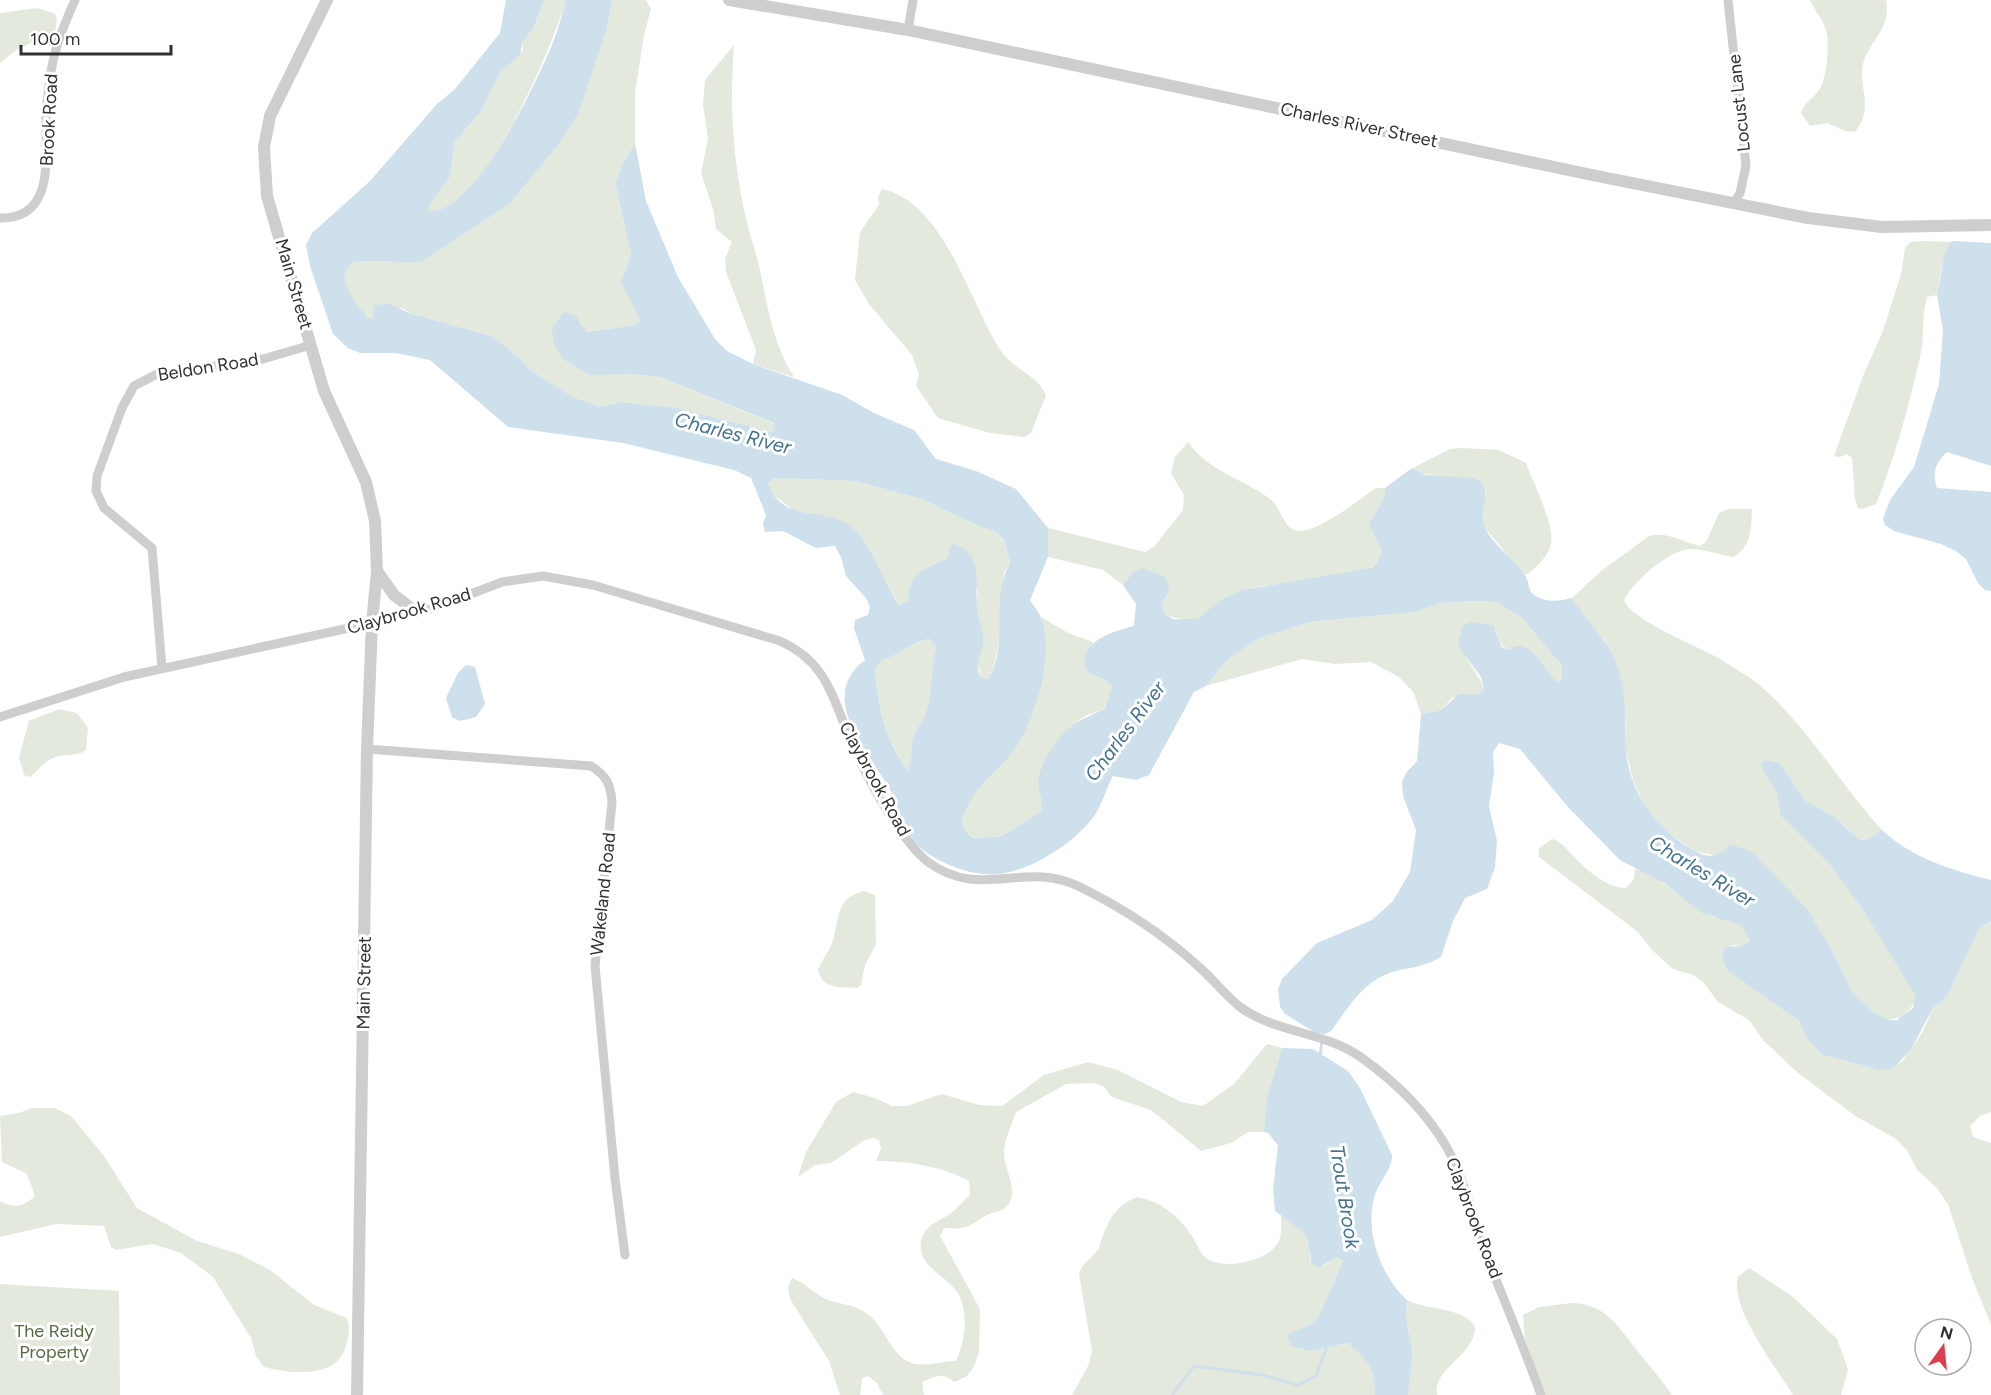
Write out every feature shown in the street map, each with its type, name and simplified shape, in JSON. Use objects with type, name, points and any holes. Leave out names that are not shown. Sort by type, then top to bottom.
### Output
[{"type":"street","name":"Brook Road","points":[[0,218],[13,216],[29,207],[45,184],[50,76],[58,42],[75,0]]},
{"type":"street","name":"Main Street","points":[[327,0],[272,110],[264,147],[267,196],[324,391],[366,482],[372,501],[378,571],[372,623],[367,749],[357,1395]]},
{"type":"street","name":"Charles River Street","points":[[729,0],[908,30],[1734,203],[1854,225],[1925,228],[1991,225]]},
{"type":"street","points":[[908,30],[913,0]]},
{"type":"street","name":"Locust Lane","points":[[1728,0],[1746,166],[1740,193],[1734,203]]},
{"type":"street","name":"Beldon Road","points":[[162,668],[152,548],[104,508],[96,491],[98,476],[127,397],[138,382],[157,374],[263,359],[311,345]]},
{"type":"street","name":"Main Street","points":[[378,571],[394,595],[416,612]]},
{"type":"street","name":"Claybrook Road","points":[[0,717],[79,690],[162,668],[372,623],[416,612],[502,582],[543,576],[571,580],[632,596],[746,629],[795,648],[809,657],[827,683],[852,745],[886,807],[898,828],[925,859],[944,872],[969,881],[984,882],[1032,875],[1061,878],[1070,882],[1159,933],[1250,1013],[1278,1026],[1318,1036],[1359,1056],[1383,1075],[1416,1107],[1446,1146],[1541,1395]]},
{"type":"street","name":"Wakeland Road","points":[[367,749],[591,766],[603,773],[610,785],[612,803],[595,966],[615,1178],[625,1255]]},
{"type":"green space","points":[[544,0],[566,0],[547,53],[512,125],[492,159],[470,188],[448,206],[427,211],[450,177],[455,141],[480,113],[500,73],[523,50],[523,41],[533,29]]},
{"type":"green space","points":[[612,0],[646,0],[651,9],[644,35],[635,93],[635,143],[621,167],[615,185],[631,254],[624,273],[628,296],[640,320],[634,325],[586,332],[581,322],[564,312],[629,374],[660,377],[775,424],[775,429],[770,432],[678,408],[621,402],[601,407],[573,397],[529,369],[521,359],[492,336],[412,314],[402,308],[366,319],[358,310],[340,299],[344,274],[351,263],[421,262],[510,204],[558,145],[579,113],[606,32]]},
{"type":"green space","points":[[1810,0],[1886,0],[1886,19],[1863,64],[1864,115],[1855,132],[1845,131],[1827,123],[1810,126],[1801,113],[1821,87],[1827,59],[1826,30]]},
{"type":"green space","points":[[38,8],[55,14],[57,20],[55,32],[16,50],[0,63],[0,13]]},
{"type":"green space","points":[[734,45],[733,136],[743,204],[772,325],[781,352],[794,377],[753,364],[756,350],[726,272],[725,259],[732,242],[716,229],[713,209],[701,173],[708,139],[703,105],[705,80]]},
{"type":"green space","points":[[882,189],[904,198],[923,213],[939,233],[953,257],[1001,351],[1042,388],[1046,395],[1031,433],[1024,437],[990,433],[938,418],[916,386],[919,374],[912,355],[869,304],[855,280],[860,232],[879,205],[878,197]]},
{"type":"green space","points":[[1910,242],[1950,242],[1941,268],[1937,295],[1927,297],[1920,357],[1889,468],[1876,504],[1862,509],[1858,508],[1855,499],[1852,458],[1847,454],[1840,457],[1834,456],[1863,376],[1883,331],[1901,274],[1905,248]]},
{"type":"green space","points":[[1188,442],[1196,452],[1216,468],[1270,499],[1286,523],[1294,530],[1300,531],[1318,526],[1376,488],[1385,488],[1384,499],[1371,523],[1371,529],[1382,550],[1378,561],[1362,572],[1347,576],[1255,587],[1241,591],[1218,603],[1199,619],[1190,619],[1176,618],[1164,613],[1162,603],[1169,594],[1132,573],[1123,585],[1103,570],[1048,557],[1048,528],[1145,552],[1154,547],[1183,510],[1184,495],[1171,473],[1175,457]]},
{"type":"green space","points":[[1450,449],[1499,450],[1526,463],[1547,515],[1551,536],[1551,544],[1547,553],[1528,574],[1524,574],[1484,527],[1481,516],[1486,492],[1439,476],[1420,473],[1413,468]]},
{"type":"green space","points":[[774,478],[855,481],[922,499],[978,526],[994,531],[1004,541],[1010,563],[1004,572],[996,657],[988,679],[982,678],[977,663],[983,642],[976,608],[978,590],[949,548],[948,558],[925,569],[915,577],[911,583],[908,601],[899,605],[866,547],[819,516],[794,511],[771,493],[767,484]]},
{"type":"green space","points":[[1728,509],[1752,509],[1749,536],[1739,553],[1733,557],[1696,549],[1682,550],[1663,560],[1643,576],[1624,600],[1629,608],[1639,616],[1720,659],[1760,686],[1811,740],[1882,830],[1869,839],[1860,840],[1844,825],[1807,802],[1779,763],[1761,763],[1762,769],[1777,793],[1780,815],[1830,865],[1865,913],[1913,988],[1916,996],[1915,1003],[1902,1017],[1888,1020],[1875,1013],[1853,994],[1835,956],[1724,853],[1716,856],[1695,851],[1667,832],[1646,808],[1633,780],[1626,751],[1626,720],[1604,640],[1584,619],[1572,598],[1601,571],[1649,536],[1668,536],[1700,546],[1706,542],[1719,513]]},
{"type":"green space","points":[[1496,602],[1521,617],[1562,666],[1562,680],[1558,683],[1550,677],[1532,651],[1508,649],[1501,643],[1496,630],[1470,622],[1463,629],[1460,637],[1461,646],[1484,689],[1479,694],[1452,698],[1441,710],[1421,714],[1414,693],[1399,677],[1371,662],[1335,664],[1302,659],[1206,686],[1227,660],[1257,639],[1310,622],[1415,612],[1442,603]]},
{"type":"green space","points":[[1041,617],[1068,633],[1093,642],[1085,659],[1088,673],[1102,678],[1112,686],[1109,697],[1103,709],[1082,718],[1067,736],[1039,789],[1044,801],[1041,811],[1002,836],[975,838],[966,832],[962,822],[969,800],[1035,709],[1044,670],[1045,637]]},
{"type":"green space","points":[[931,639],[936,647],[930,697],[923,721],[912,739],[908,771],[893,746],[884,723],[875,670],[882,660],[924,640]]},
{"type":"green space","points":[[59,709],[77,713],[88,728],[86,750],[79,754],[53,758],[30,777],[24,775],[19,757],[29,721]]},
{"type":"green space","points":[[1552,839],[1562,844],[1591,873],[1604,882],[1626,888],[1634,879],[1635,869],[1644,870],[1712,917],[1726,918],[1741,925],[1750,941],[1742,946],[1732,945],[1728,971],[1799,1021],[1808,1040],[1823,1055],[1879,1070],[1902,1062],[1922,1033],[1933,1008],[1947,997],[1979,929],[1991,921],[1991,1112],[1980,1116],[1970,1126],[1973,1137],[1991,1143],[1991,1325],[1972,1278],[1948,1204],[1936,1187],[1917,1170],[1907,1150],[1896,1139],[1854,1115],[1798,1073],[1763,1040],[1749,1020],[1718,1002],[1704,983],[1693,975],[1673,969],[1652,950],[1638,932],[1539,857],[1539,848]]},
{"type":"green space","points":[[864,891],[875,895],[876,944],[865,965],[861,985],[857,988],[833,986],[824,981],[818,970],[832,944],[844,903],[848,898]]},
{"type":"green space","points":[[1267,1044],[1282,1048],[1267,1097],[1264,1132],[1248,1132],[1231,1143],[1201,1151],[1151,1110],[1112,1097],[1103,1086],[1094,1083],[1066,1084],[1016,1112],[1004,1152],[1012,1189],[1009,1203],[1004,1209],[989,1214],[968,1226],[944,1228],[940,1236],[980,1309],[979,1353],[973,1368],[966,1377],[954,1382],[939,1376],[922,1382],[924,1395],[883,1395],[877,1383],[868,1376],[862,1378],[860,1395],[840,1395],[829,1361],[790,1299],[788,1288],[792,1278],[826,1299],[853,1306],[866,1313],[903,1359],[914,1364],[956,1361],[962,1346],[964,1329],[964,1312],[960,1297],[949,1283],[928,1264],[921,1248],[922,1238],[927,1229],[953,1212],[970,1195],[969,1181],[947,1172],[912,1163],[876,1161],[881,1149],[879,1140],[873,1138],[863,1141],[831,1163],[815,1165],[798,1177],[806,1152],[836,1102],[853,1092],[892,1106],[907,1106],[942,1094],[979,1105],[1002,1106],[1044,1075],[1088,1062],[1118,1070],[1181,1102],[1203,1106],[1234,1084]]},
{"type":"green space","points":[[32,1108],[55,1108],[71,1116],[104,1156],[137,1208],[197,1241],[239,1254],[270,1270],[314,1305],[347,1318],[348,1335],[341,1357],[333,1364],[312,1372],[264,1367],[256,1356],[251,1338],[213,1277],[181,1253],[153,1244],[116,1250],[111,1247],[104,1226],[56,1224],[0,1237],[0,1201],[19,1206],[35,1196],[27,1174],[2,1162],[0,1116]]},
{"type":"green space","points":[[1138,1197],[1154,1202],[1179,1220],[1203,1255],[1212,1261],[1241,1263],[1269,1252],[1279,1240],[1281,1216],[1294,1223],[1303,1233],[1310,1251],[1310,1259],[1323,1266],[1337,1257],[1343,1261],[1319,1316],[1292,1347],[1310,1351],[1348,1343],[1369,1365],[1375,1395],[1072,1395],[1089,1364],[1092,1351],[1080,1270],[1098,1249],[1115,1213],[1125,1203]]},
{"type":"green space","points":[[1749,1268],[1792,1296],[1837,1339],[1848,1369],[1841,1395],[1793,1395],[1756,1338],[1741,1305],[1737,1290],[1738,1277]]},
{"type":"green space","name":"The Reidy Property","points":[[0,1284],[119,1291],[120,1395],[0,1395]]},
{"type":"green space","points":[[1407,1300],[1462,1315],[1475,1327],[1468,1346],[1441,1377],[1437,1386],[1437,1395],[1408,1395],[1413,1354],[1406,1317]]},
{"type":"green space","points":[[1572,1303],[1595,1308],[1612,1320],[1672,1395],[1544,1395],[1525,1338],[1523,1315],[1539,1307]]},
{"type":"water","points":[[506,0],[544,0],[533,29],[523,41],[520,54],[500,73],[480,113],[455,141],[450,177],[429,205],[428,211],[446,207],[465,192],[484,170],[503,142],[546,59],[566,0],[612,0],[606,32],[579,113],[558,145],[510,204],[421,262],[351,263],[344,274],[340,299],[358,310],[366,319],[373,317],[374,305],[389,304],[412,314],[492,336],[521,359],[529,369],[573,397],[601,407],[621,402],[678,408],[771,432],[775,429],[774,423],[660,377],[629,374],[590,375],[563,359],[554,344],[552,328],[564,312],[576,316],[587,332],[634,325],[640,320],[621,282],[631,254],[615,184],[621,167],[635,143],[646,201],[678,277],[715,339],[727,351],[753,364],[842,395],[874,413],[914,430],[936,459],[976,471],[1016,489],[1048,528],[1048,557],[1030,600],[1039,614],[1046,646],[1038,699],[1025,732],[1011,755],[980,787],[967,808],[962,822],[966,832],[974,838],[1002,836],[1041,811],[1042,802],[1038,781],[1049,754],[1070,727],[1105,708],[1112,686],[1102,678],[1088,673],[1085,663],[1086,654],[1090,646],[1106,635],[1134,626],[1136,604],[1123,585],[1132,573],[1141,568],[1164,576],[1169,590],[1162,603],[1164,613],[1173,619],[1198,619],[1219,601],[1242,590],[1371,568],[1378,562],[1382,550],[1369,526],[1371,521],[1382,503],[1385,488],[1412,468],[1426,475],[1474,478],[1484,488],[1483,521],[1485,528],[1522,571],[1531,592],[1540,598],[1549,600],[1572,598],[1612,653],[1620,673],[1624,694],[1628,764],[1632,780],[1647,808],[1669,833],[1700,854],[1710,856],[1718,854],[1730,844],[1752,852],[1807,909],[1835,956],[1853,994],[1875,1013],[1888,1020],[1897,1020],[1913,1008],[1916,996],[1865,913],[1830,865],[1780,815],[1777,793],[1762,769],[1761,763],[1766,760],[1779,763],[1807,802],[1833,816],[1860,840],[1869,839],[1882,830],[1906,848],[1933,862],[1991,880],[1991,921],[1979,929],[1947,997],[1933,1008],[1910,1051],[1892,1069],[1879,1070],[1823,1055],[1808,1040],[1799,1021],[1728,971],[1722,958],[1725,947],[1742,946],[1750,941],[1741,925],[1702,913],[1664,883],[1620,860],[1568,807],[1520,749],[1499,743],[1493,752],[1494,773],[1489,806],[1497,841],[1495,867],[1487,889],[1465,898],[1453,921],[1441,957],[1385,975],[1375,981],[1358,995],[1331,1031],[1325,1034],[1316,1033],[1285,1014],[1280,1007],[1278,989],[1282,979],[1317,943],[1372,920],[1393,901],[1410,872],[1416,830],[1403,796],[1402,782],[1406,773],[1417,761],[1421,714],[1441,710],[1459,694],[1479,694],[1484,689],[1481,677],[1458,646],[1462,627],[1470,622],[1493,625],[1502,647],[1510,650],[1515,646],[1529,649],[1552,677],[1558,682],[1562,680],[1562,666],[1521,617],[1496,602],[1442,603],[1415,612],[1310,622],[1257,639],[1227,660],[1206,686],[1194,692],[1149,775],[1136,780],[1113,776],[1091,820],[1073,839],[1049,855],[1023,868],[988,874],[967,871],[945,863],[926,852],[912,840],[892,793],[858,740],[850,723],[845,706],[845,690],[851,674],[865,660],[854,628],[855,620],[868,615],[870,607],[866,598],[846,576],[841,557],[835,546],[816,548],[783,531],[765,532],[763,524],[766,515],[751,478],[734,470],[623,443],[508,427],[430,360],[395,353],[360,353],[348,348],[333,334],[310,266],[306,245],[312,233],[370,181],[437,104],[455,89],[500,33]],"holes":[[[774,478],[855,481],[922,499],[978,526],[994,531],[1004,540],[1010,563],[1001,591],[998,651],[988,679],[982,678],[978,669],[983,638],[977,612],[976,570],[970,554],[953,544],[949,548],[948,558],[925,569],[915,577],[911,583],[908,601],[899,605],[866,544],[854,529],[844,522],[785,505],[775,497],[768,484]],[[930,639],[936,647],[930,697],[925,717],[912,739],[908,771],[893,746],[884,723],[875,670],[882,660]]]},
{"type":"water","points":[[1950,242],[1991,243],[1991,466],[1947,452],[1937,464],[1935,478],[1937,488],[1991,492],[1991,591],[1985,590],[1978,583],[1966,559],[1956,551],[1941,544],[1894,531],[1885,525],[1883,519],[1890,500],[1914,467],[1939,384],[1943,330],[1937,295],[1944,256]]},
{"type":"water","points":[[466,665],[475,667],[485,704],[476,717],[460,721],[452,717],[446,698],[458,673]]},
{"type":"water","points":[[1282,1048],[1313,1049],[1348,1071],[1360,1088],[1392,1155],[1390,1166],[1374,1198],[1372,1226],[1377,1254],[1383,1267],[1407,1300],[1406,1317],[1413,1354],[1408,1395],[1375,1395],[1369,1365],[1348,1343],[1310,1351],[1292,1347],[1287,1335],[1313,1323],[1319,1316],[1343,1261],[1337,1257],[1318,1268],[1312,1264],[1307,1239],[1302,1231],[1275,1211],[1273,1189],[1278,1145],[1268,1133],[1264,1132],[1267,1097]]},
{"type":"waterway","name":"Charles River","points":[[335,271],[342,297],[358,320]]},
{"type":"waterway","name":"Trout Brook","points":[[1320,1057],[1322,1040]]},
{"type":"waterway","name":"Trout Brook","points":[[1172,1395],[1194,1366],[1262,1375],[1298,1385],[1316,1376],[1328,1344]]}]
